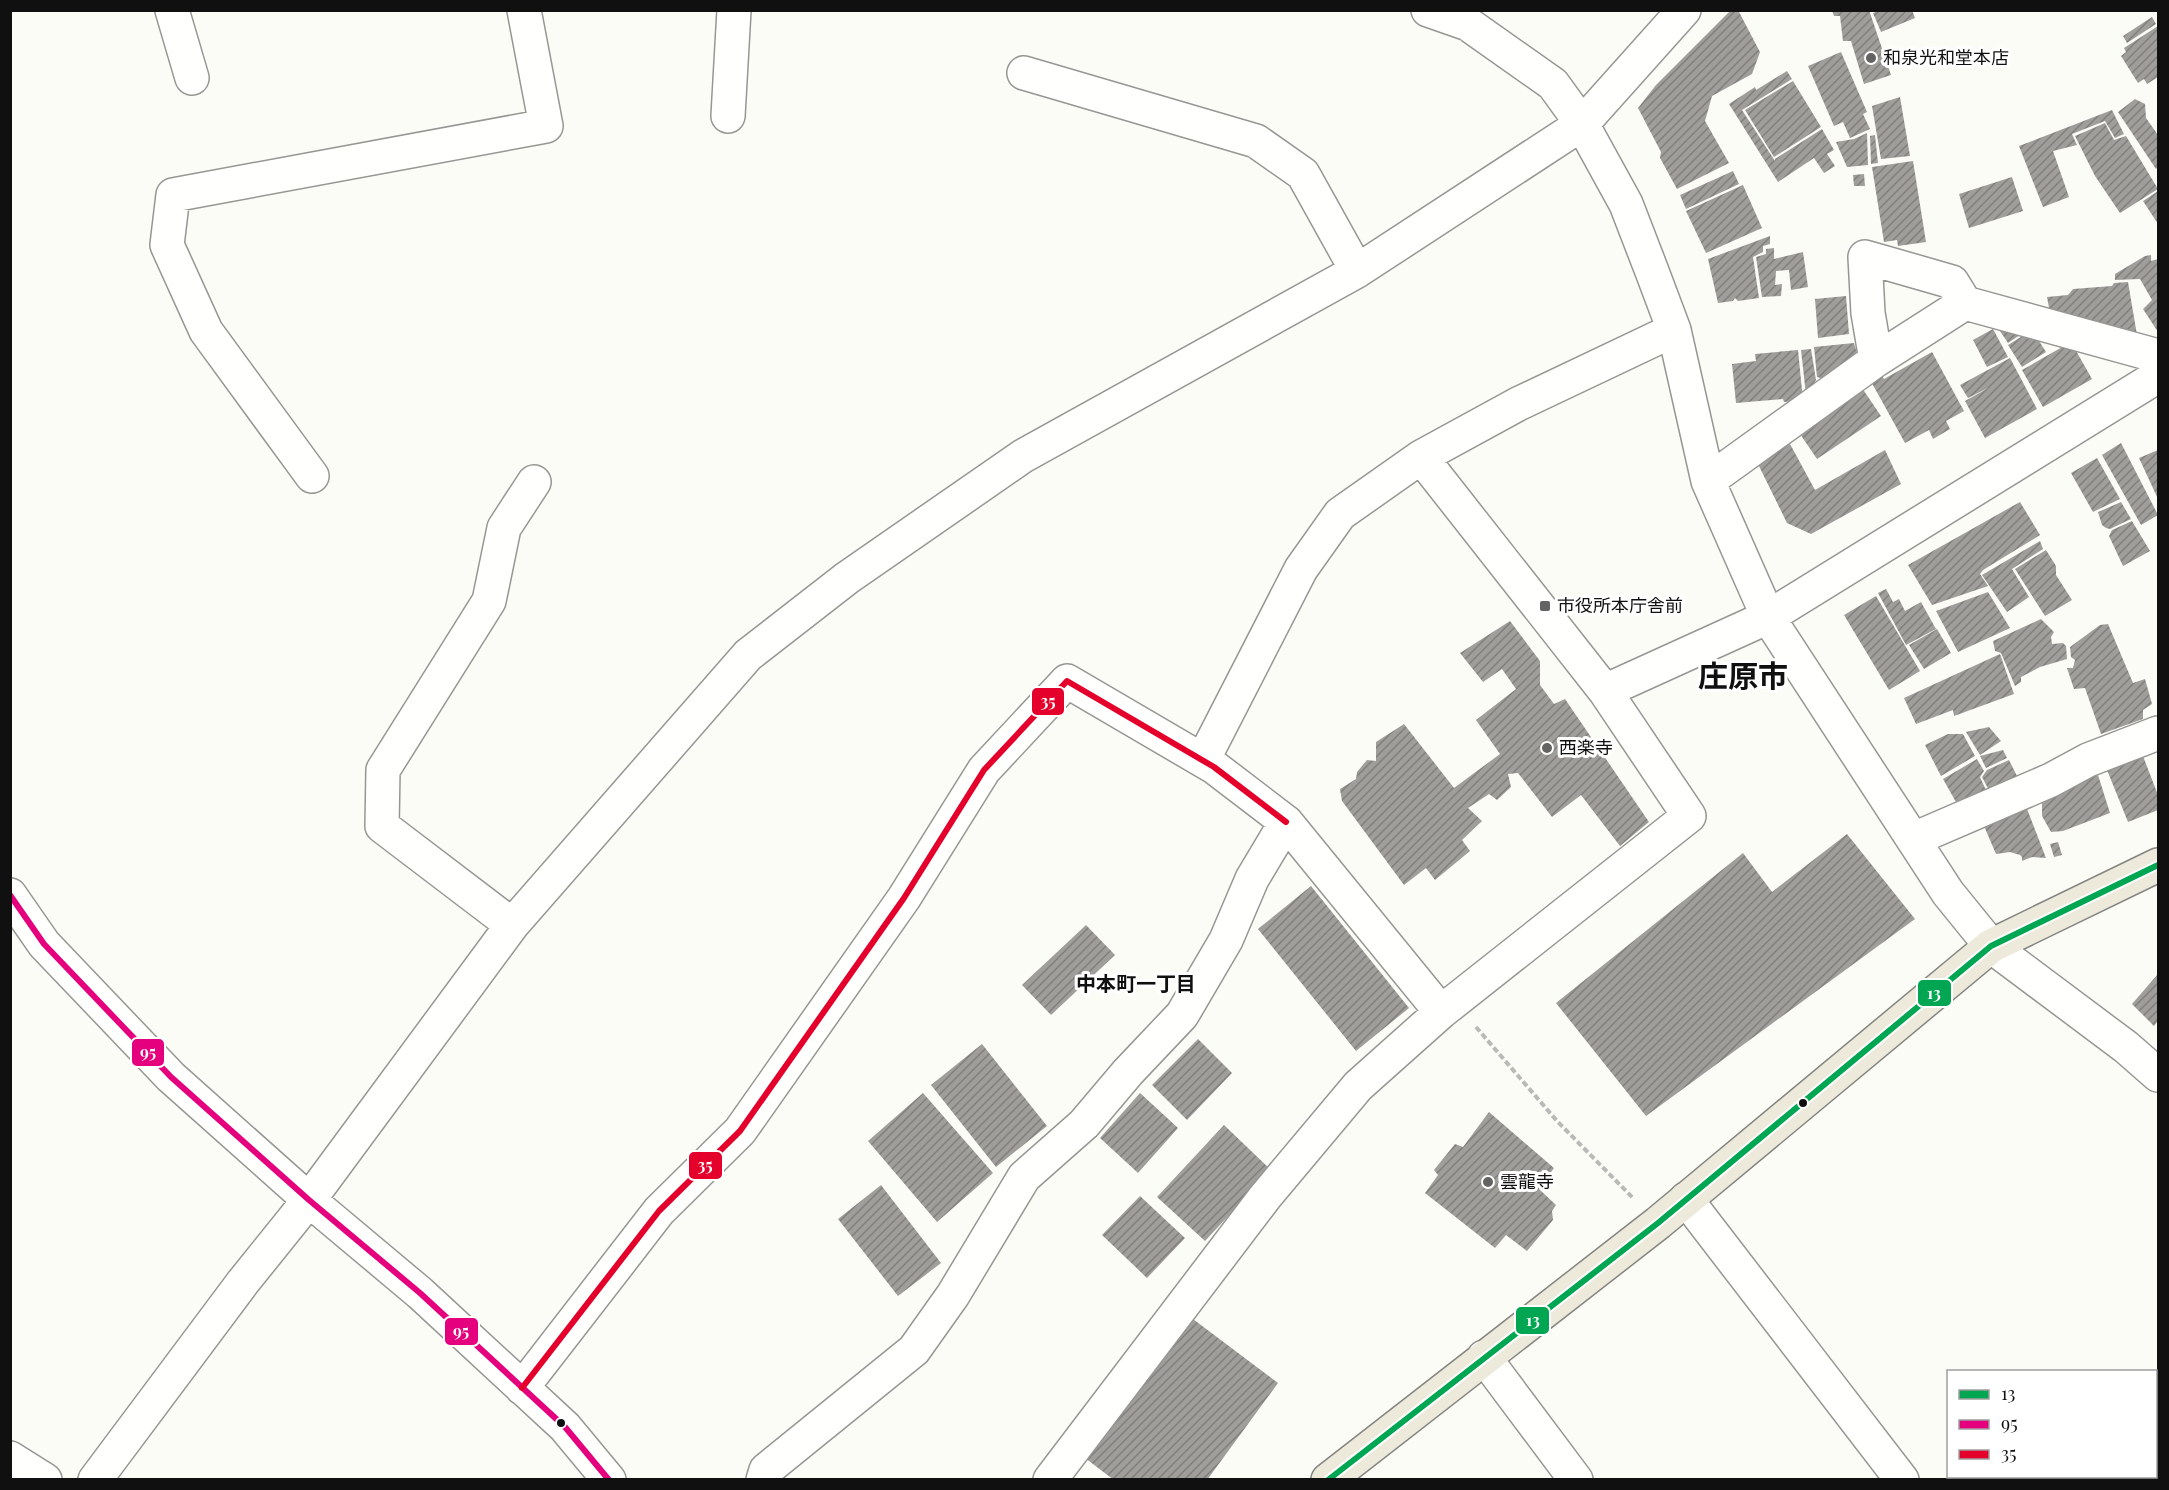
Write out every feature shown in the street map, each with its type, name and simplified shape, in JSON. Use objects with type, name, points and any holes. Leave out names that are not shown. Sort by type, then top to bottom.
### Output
[{"type":"main road","points":[[1328,1479],[1658,1222],[1991,946],[2158,865]]},
{"type":"street","points":[[172,10],[192,78]]},
{"type":"street","points":[[312,476],[206,331],[167,246],[173,195],[546,126],[524,10]]},
{"type":"street","points":[[728,116],[734,10]]},
{"type":"street","points":[[1428,10],[1468,24],[1553,84],[1582,124],[1626,204],[1674,330],[1708,481],[1768,617],[1948,893],[1991,946],[2126,1047],[2158,1075]]},
{"type":"street","points":[[95,1479],[243,1281],[309,1200],[512,926],[748,655],[847,578],[1023,456],[1357,271],[1582,124],[1684,10]]},
{"type":"street","points":[[1024,73],[1256,141],[1303,174],[1357,271]]},
{"type":"street","points":[[1876,360],[1868,313],[1864,257],[1952,282],[1965,303],[2158,356]]},
{"type":"street","points":[[1708,481],[1876,360],[1965,303]]},
{"type":"street","points":[[1203,760],[1300,569],[1340,513],[1421,457],[1518,404],[1674,330]]},
{"type":"street","points":[[1605,691],[1768,617],[2158,376]]},
{"type":"street","points":[[1050,1479],[1265,1197],[1358,1086],[1448,1007],[1689,816],[1605,691],[1421,457]]},
{"type":"street","points":[[512,926],[382,826],[383,770],[489,601],[504,528],[534,482]]},
{"type":"street","points":[[522,1388],[659,1211],[740,1131],[904,898],[984,770],[1067,681],[1203,760],[1286,822],[1448,1007]]},
{"type":"street","points":[[1914,839],[2051,780],[2088,760],[2158,733]]},
{"type":"street","points":[[763,1479],[766,1470],[914,1350],[953,1295],[1024,1177],[1084,1124],[1128,1072],[1182,1015],[1226,940],[1252,879],[1286,822]]},
{"type":"street","points":[[10,895],[44,944],[171,1077],[309,1200],[420,1293],[565,1427],[609,1479]]},
{"type":"street","points":[[1686,1199],[1902,1479]]},
{"type":"street","points":[[1484,1358],[1576,1479]]},
{"type":"street","points":[[10,1458],[45,1479]]},
{"type":"path","points":[[1448,1007],[1557,1122],[1658,1222]]},
{"type":"building","points":[[1731,10],[1738,10],[1760,52],[1752,74],[1712,96],[1705,121],[1729,163],[1677,189],[1660,158],[1661,152],[1638,108],[1656,85]]},
{"type":"building","name":"和泉光和堂本店","points":[[1832,10],[1869,10],[1891,75],[1864,84],[1851,41],[1843,41],[1840,16],[1834,16]]},
{"type":"building","points":[[1880,10],[1912,10],[1915,18],[1881,32],[1873,13]]},
{"type":"building","points":[[2152,17],[2156,24],[2127,43],[2123,36]]},
{"type":"building","points":[[2158,26],[2158,77],[2147,84],[2144,79],[2138,83],[2121,56],[2126,52],[2124,48]]},
{"type":"building","points":[[1841,52],[1867,112],[1863,114],[1870,129],[1850,138],[1843,122],[1834,126],[1808,66]]},
{"type":"building","points":[[1787,71],[1792,79],[1742,110],[1775,161],[1822,129],[1834,150],[1827,154],[1835,166],[1824,173],[1814,158],[1778,182],[1729,104],[1755,87],[1756,90]]},
{"type":"building","points":[[1793,81],[1821,127],[1774,157],[1745,110]]},
{"type":"building","points":[[1900,97],[1910,156],[1881,159],[1872,106]]},
{"type":"building","points":[[2135,99],[2145,104],[2146,118],[2158,135],[2158,167],[2156,169],[2118,112]]},
{"type":"building","points":[[2112,110],[2124,134],[2115,138],[2105,121],[2072,134],[2077,145],[2053,151],[2069,197],[2043,207],[2019,146]]},
{"type":"building","points":[[2105,123],[2114,140],[2126,136],[2158,189],[2120,213],[2095,176],[2075,136]]},
{"type":"building","points":[[1867,133],[1868,165],[1847,167],[1836,142],[1854,139]]},
{"type":"building","points":[[1875,135],[1878,163],[1871,164],[1870,136]]},
{"type":"building","points":[[1913,161],[1926,242],[1898,246],[1897,240],[1884,242],[1872,167]]},
{"type":"building","points":[[1733,171],[1739,184],[1686,209],[1680,195]]},
{"type":"building","points":[[1864,174],[1865,186],[1854,186],[1853,175]]},
{"type":"building","points":[[2012,177],[2023,211],[1969,228],[1959,194]]},
{"type":"building","points":[[1743,185],[1762,228],[1706,253],[1686,211]]},
{"type":"building","points":[[2158,191],[2158,224],[2143,201]]},
{"type":"building","points":[[1770,236],[1770,244],[1763,246],[1763,252],[1753,257],[1759,298],[1738,301],[1735,298],[1733,301],[1718,303],[1708,259]]},
{"type":"building","points":[[1774,248],[1774,259],[1803,252],[1808,287],[1791,290],[1789,270],[1776,271],[1775,285],[1782,284],[1781,296],[1762,297],[1756,257],[1766,254],[1766,249]]},
{"type":"building","points":[[2151,255],[2151,261],[2158,259],[2158,332],[2143,309],[2152,300],[2140,279],[2115,280],[2115,274],[2145,256]]},
{"type":"building","points":[[2128,282],[2137,335],[2050,313],[2047,297],[2068,295],[2073,289],[2112,286],[2114,283]]},
{"type":"building","points":[[1846,296],[1849,334],[1818,338],[1815,299]]},
{"type":"building","points":[[2005,323],[2010,333],[2019,327],[2023,333],[2008,343],[1998,328]]},
{"type":"building","points":[[1993,329],[2008,357],[1987,367],[1973,340]]},
{"type":"building","points":[[2032,330],[2046,352],[2022,367],[2008,345]]},
{"type":"building","points":[[2071,342],[2092,379],[2043,407],[2022,370]]},
{"type":"building","points":[[1854,343],[1859,360],[1825,379],[1817,377],[1814,347]]},
{"type":"building","points":[[1811,349],[1816,380],[1806,395],[1801,350]]},
{"type":"building","points":[[1798,350],[1803,400],[1784,402],[1783,399],[1736,403],[1732,364],[1756,361],[1755,354]]},
{"type":"building","points":[[1932,352],[1964,411],[1946,421],[1950,429],[1933,439],[1929,430],[1905,443],[1868,376],[1879,370],[1884,379]]},
{"type":"building","points":[[2010,358],[2037,409],[1985,438],[1965,401],[1990,387],[1968,398],[1960,385]]},
{"type":"building","points":[[1862,388],[1881,416],[1817,459],[1798,431]]},
{"type":"building","points":[[2121,443],[2158,515],[2141,525],[2102,455]]},
{"type":"building","points":[[1790,444],[1815,490],[1885,450],[1901,484],[1811,534],[1787,523],[1756,460]]},
{"type":"building","points":[[2158,450],[2158,499],[2139,458]]},
{"type":"building","points":[[2097,458],[2120,499],[2093,512],[2071,473]]},
{"type":"building","points":[[2020,502],[2040,535],[1983,570],[1980,574],[1988,586],[1932,605],[1908,565]]},
{"type":"building","points":[[2121,502],[2131,519],[2110,529],[2106,528],[2102,525],[2098,512]]},
{"type":"building","points":[[2132,521],[2150,551],[2123,566],[2109,536],[2112,530]]},
{"type":"building","points":[[2040,541],[2043,549],[2012,569],[2029,597],[2007,612],[1982,575]]},
{"type":"building","points":[[2046,550],[2056,566],[2056,575],[2072,600],[2045,616],[2015,569]]},
{"type":"building","points":[[1886,589],[1893,602],[1899,599],[1905,611],[1921,602],[1936,629],[1906,645],[1878,593]]},
{"type":"building","points":[[1988,592],[2010,628],[1958,652],[1936,611]]},
{"type":"building","points":[[1876,596],[1920,671],[1889,690],[1844,615]]},
{"type":"building","points":[[2041,619],[2054,632],[2051,637],[2052,644],[2063,643],[2066,646],[2067,659],[2040,667],[2021,677],[2021,682],[2015,686],[2001,653],[1995,651],[1993,641]]},
{"type":"building","name":"西楽寺","points":[[1510,621],[1540,661],[1540,685],[1554,704],[1565,699],[1649,822],[1620,846],[1581,795],[1552,817],[1518,773],[1508,774],[1511,787],[1497,800],[1489,794],[1468,808],[1482,821],[1462,840],[1470,851],[1435,880],[1426,868],[1404,885],[1342,801],[1340,789],[1356,779],[1357,772],[1367,760],[1376,761],[1376,742],[1404,724],[1454,788],[1500,754],[1476,720],[1516,689],[1502,669],[1483,682],[1460,653]]},
{"type":"building","points":[[2108,624],[2133,683],[2145,679],[2152,704],[2143,710],[2143,719],[2101,734],[2085,688],[2074,689],[2067,668],[2073,668],[2075,660],[2071,657],[2070,647],[2100,625]]},
{"type":"building","points":[[1937,629],[1951,653],[1924,669],[1909,645]]},
{"type":"building","points":[[2000,654],[2014,694],[1954,716],[1953,710],[1916,724],[1904,698]]},
{"type":"building","points":[[1989,727],[2001,741],[1980,755],[1966,732]]},
{"type":"building","points":[[1948,734],[1963,734],[1975,756],[1941,776],[1925,745]]},
{"type":"building","points":[[2003,750],[2007,758],[1986,768],[1980,756]]},
{"type":"building","points":[[2141,751],[2158,795],[2158,810],[2128,822],[2105,765]]},
{"type":"building","points":[[1977,759],[1984,771],[1980,777],[1989,797],[1961,811],[1943,779]]},
{"type":"building","points":[[2009,760],[2022,786],[1993,798],[1982,777],[1987,770]]},
{"type":"building","points":[[2098,775],[2110,813],[2063,831],[2051,832],[2042,816],[2042,794]]},
{"type":"building","points":[[2024,801],[2046,858],[2032,857],[2022,861],[2020,855],[2010,852],[1996,854],[1981,819]]},
{"type":"building","points":[[1847,834],[1915,919],[1646,1116],[1556,1003],[1743,853],[1772,892]]},
{"type":"building","points":[[2058,842],[2062,855],[2054,857],[2050,844]]},
{"type":"building","points":[[1311,886],[1409,1008],[1356,1051],[1258,929]]},
{"type":"building","points":[[1086,925],[1115,955],[1051,1015],[1022,985]]},
{"type":"building","points":[[2158,974],[2158,1021],[2154,1026],[2132,1004]]},
{"type":"building","points":[[1198,1039],[1232,1073],[1187,1120],[1152,1085]]},
{"type":"building","points":[[982,1044],[1047,1126],[996,1167],[931,1085]]},
{"type":"building","points":[[923,1093],[993,1173],[937,1222],[868,1141]]},
{"type":"building","points":[[1140,1093],[1178,1128],[1138,1173],[1100,1138]]},
{"type":"building","name":"雲龍寺","points":[[1489,1112],[1554,1168],[1539,1189],[1556,1205],[1552,1211],[1553,1220],[1527,1251],[1506,1235],[1495,1248],[1425,1193],[1438,1175],[1434,1170],[1455,1144],[1463,1147]]},
{"type":"building","points":[[1224,1125],[1271,1170],[1205,1241],[1157,1197]]},
{"type":"building","points":[[881,1185],[941,1263],[898,1296],[838,1219]]},
{"type":"building","points":[[1140,1196],[1185,1238],[1147,1278],[1102,1235]]},
{"type":"building","points":[[1189,1316],[1278,1383],[1207,1480],[1114,1480],[1085,1458]]},
{"type":"transit line","name":"35","points":[[522,1388],[659,1211],[740,1131],[904,898],[984,770],[1067,681],[1214,767],[1286,822]]},
{"type":"transit line","name":"13","points":[[1328,1480],[1658,1223],[1991,946],[2158,865]]},
{"type":"transit line","name":"95","points":[[10,895],[44,944],[171,1077],[309,1200],[420,1293],[565,1427],[609,1480]]},
{"type":"place","name":"和泉光和堂本店","points":[[1871,58]]},
{"type":"place","name":"市役所本庁舎前","points":[[1545,606]]},
{"type":"place","name":"西楽寺","points":[[1547,748]]},
{"type":"place","name":"雲龍寺","points":[[1488,1182]]},
{"type":"district","name":"庄原市","points":[[1743,677]]},
{"type":"district","name":"中本町一丁目","points":[[1136,984]]}]
